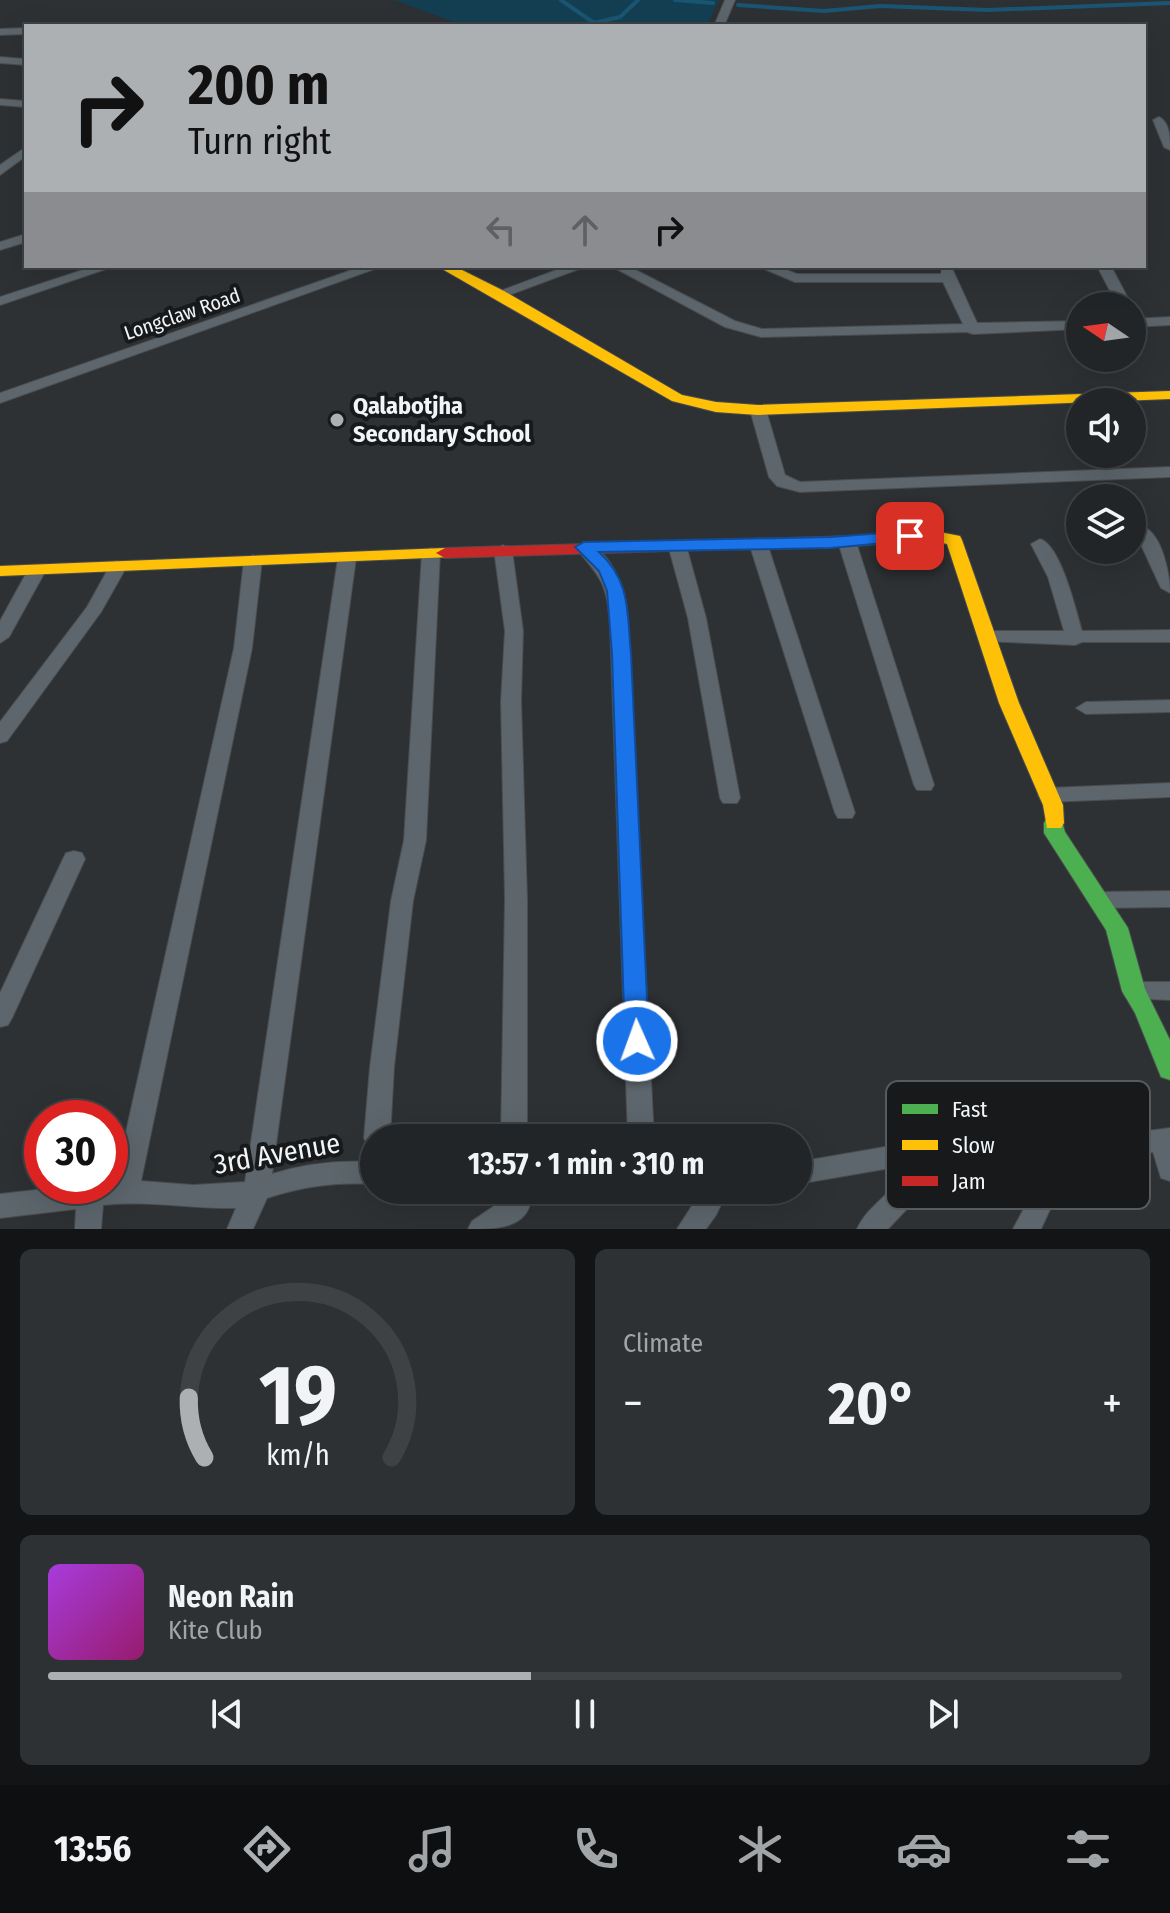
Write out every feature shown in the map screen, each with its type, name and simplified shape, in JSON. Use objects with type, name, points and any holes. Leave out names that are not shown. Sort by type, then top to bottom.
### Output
[{"type":"street","points":[[720,24],[730,0]]},
{"type":"street","points":[[0,32],[24,31]]},
{"type":"street","points":[[0,60],[24,62]]},
{"type":"street","points":[[0,102],[24,104]]},
{"type":"street","points":[[1164,120],[1170,147]]},
{"type":"street","points":[[0,148],[24,150]]},
{"type":"street","points":[[0,171],[24,152]]},
{"type":"street","points":[[0,246],[24,239]]},
{"type":"street","points":[[0,301],[102,268]]},
{"type":"street","name":"Longclaw Road","points":[[0,398],[370,268]]},
{"type":"street","points":[[448,268],[499,294],[677,398],[716,407],[758,410],[1170,395]]},
{"type":"street","points":[[499,294],[574,268]]},
{"type":"street","points":[[622,268],[730,324],[761,333],[1066,326]]},
{"type":"street","points":[[769,268],[795,278],[947,272],[973,330]]},
{"type":"street","points":[[1105,268],[1118,292]]},
{"type":"street","points":[[1146,320],[1170,321]]},
{"type":"street","points":[[758,410],[777,477],[793,486],[1170,472]]},
{"type":"street","points":[[0,571],[584,547],[847,542],[929,535],[954,540],[1026,748],[1053,805],[1055,833],[1117,928],[1134,991],[1146,1010],[1170,1070]]},
{"type":"street","points":[[1146,538],[1170,588]]},
{"type":"street","points":[[847,542],[924,785]]},
{"type":"street","points":[[758,543],[845,813]]},
{"type":"street","points":[[1040,544],[1057,577],[1075,639]]},
{"type":"street","points":[[677,545],[697,618],[730,798]]},
{"type":"street","points":[[584,547],[607,569],[616,591],[640,1124]]},
{"type":"street","points":[[503,550],[514,631],[511,701],[516,899],[514,1124]]},
{"type":"street","points":[[378,1124],[400,917],[415,840],[431,553]]},
{"type":"street","points":[[240,1229],[257,1191],[347,558]]},
{"type":"street","points":[[128,1182],[243,648],[253,560]]},
{"type":"street","points":[[0,736],[95,608],[118,566]]},
{"type":"street","points":[[0,637],[37,570]]},
{"type":"street","points":[[988,637],[1075,639],[1170,636]]},
{"type":"street","points":[[1086,708],[1170,706]]},
{"type":"street","points":[[1048,795],[1170,790]]},
{"type":"street","points":[[2,1010],[74,859]]},
{"type":"street","points":[[1099,900],[1170,899]]},
{"type":"street","points":[[1134,991],[1170,991]]},
{"type":"street","points":[[1166,1140],[1170,1170]]},
{"type":"street","points":[[812,1171],[886,1158]]},
{"type":"street","name":"3rd Avenue","points":[[128,1191],[215,1198],[257,1191],[301,1176],[334,1171],[360,1172]]},
{"type":"street","name":"3rd Avenue","points":[[0,1206],[24,1204]]},
{"type":"street","points":[[88,1229],[90,1204]]},
{"type":"street","points":[[481,1229],[519,1204]]},
{"type":"street","points":[[690,1229],[708,1204]]},
{"type":"street","points":[[870,1229],[891,1209]]},
{"type":"street","points":[[1026,1229],[1037,1209]]},
{"type":"shaded area","points":[[395,0],[719,0],[708,24],[459,24]]},
{"type":"waterway","points":[[561,0],[594,23],[620,17],[638,0]]},
{"type":"waterway","points":[[675,0],[713,3]]},
{"type":"waterway","points":[[738,5],[824,11],[880,6],[988,10],[1170,3]]},
{"type":"traffic: fast","points":[[1054,823],[1055,833],[1117,928],[1134,991],[1146,1010],[1170,1070]]},
{"type":"traffic: slow","points":[[448,268],[499,294],[677,398],[716,407],[758,410],[1170,395]]},
{"type":"traffic: slow","points":[[854,541],[929,535],[954,540],[1009,703],[1053,805],[1054,823]]},
{"type":"traffic: slow","points":[[0,571],[445,553]]},
{"type":"traffic: jam","points":[[445,553],[854,541]]},
{"type":"place","name":"Qalabotjha Secondary School","points":[[337,420]]},
{"type":"route","points":[[637,1041],[616,591],[607,569],[584,547],[831,543],[910,536]]}]
